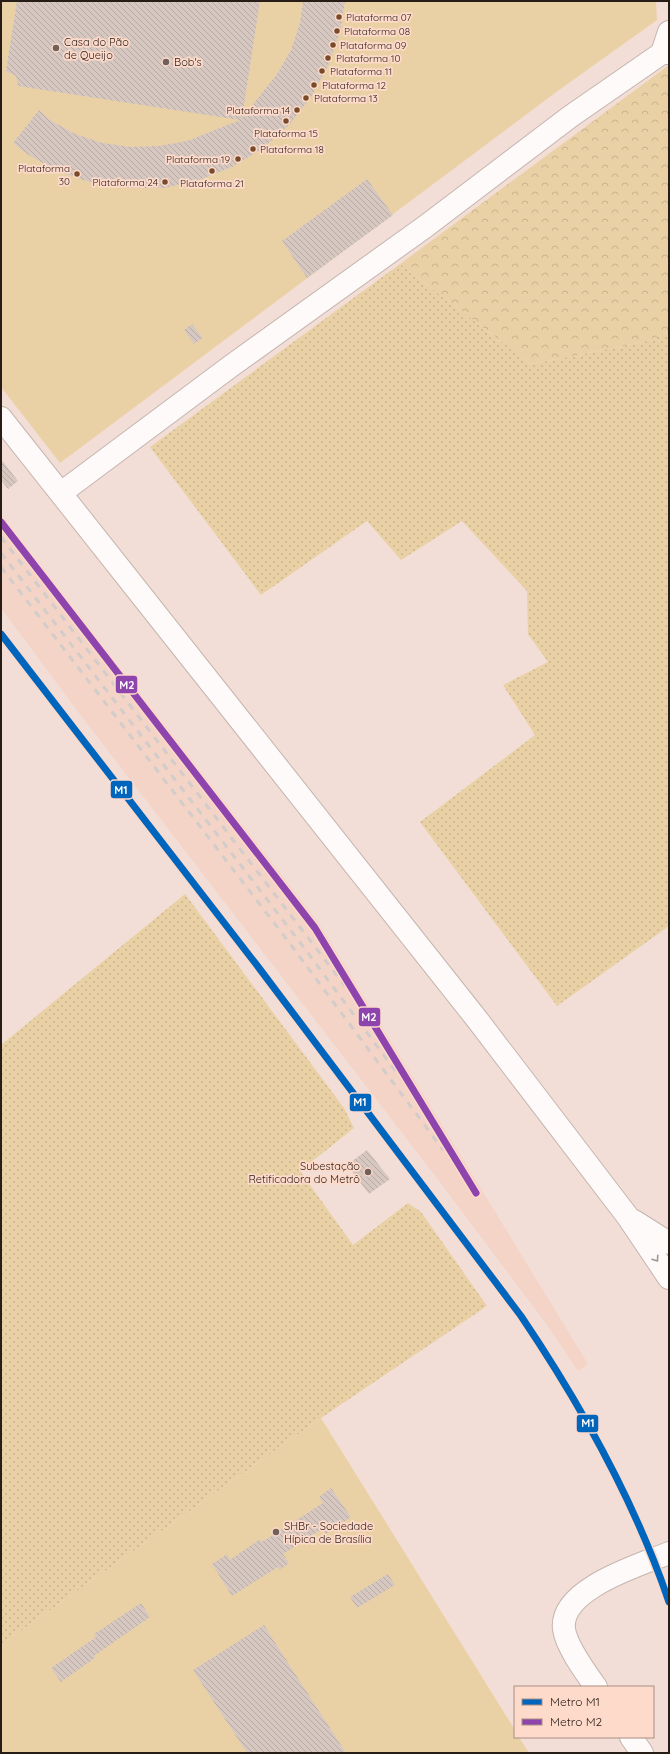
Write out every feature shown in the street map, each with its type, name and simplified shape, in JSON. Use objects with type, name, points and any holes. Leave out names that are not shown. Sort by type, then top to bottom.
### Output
[{"type":"street","points":[[61,493],[230,366],[426,226],[571,116],[666,53],[669,32]]},
{"type":"street","points":[[1,418],[476,1018],[628,1218],[669,1278]]},
{"type":"street","points":[[628,1218],[669,1243]]},
{"type":"street","points":[[595,1686],[580,1664],[564,1629],[564,1617],[571,1604],[585,1592],[627,1571],[669,1553]]},
{"type":"street","points":[[632,1738],[642,1753]]},
{"type":"shaded area","points":[[1,515],[318,922],[588,1364],[578,1371],[550,1329],[436,1177],[82,717],[1,608]]},
{"type":"green space","points":[[1,1],[656,1],[657,20],[555,93],[60,463],[1,387]]},
{"type":"green space","points":[[669,65],[669,332],[643,342],[531,364],[400,264]]},
{"type":"green space","points":[[400,264],[531,364],[643,342],[669,332],[669,926],[557,1006],[420,822],[535,735],[503,685],[548,662],[528,634],[527,591],[462,521],[401,560],[367,521],[261,595],[150,447]]},
{"type":"green space","points":[[185,894],[344,1108],[354,1128],[300,1171],[353,1245],[408,1203],[421,1212],[487,1306],[321,1418],[1,1645],[1,1045]]},
{"type":"green space","name":"SHBr - Sociedade Hípica de Brasília","points":[[321,1418],[514,1728],[514,1738],[520,1738],[529,1753],[1,1753],[1,1645]]},
{"type":"building","points":[[17,1],[260,1],[242,118],[277,74],[291,50],[300,23],[303,1],[345,1],[340,32],[328,66],[311,97],[289,125],[262,149],[232,167],[199,180],[164,188],[128,188],[93,183],[59,172],[27,154],[13,143],[39,110],[50,120],[75,134],[102,143],[131,147],[159,146],[187,141],[240,120],[18,86],[16,76],[6,71]]},
{"type":"building","points":[[367,179],[393,215],[307,278],[282,241]]},
{"type":"building","points":[[192,324],[203,338],[194,344],[184,330]]},
{"type":"building","points":[[1,459],[18,481],[8,489],[1,480]]},
{"type":"building","name":"Subestação Retificadora do Metrô","points":[[367,1150],[390,1179],[369,1194],[347,1165]]},
{"type":"building","points":[[331,1488],[351,1517],[326,1534],[322,1529],[283,1554],[289,1563],[280,1570],[278,1567],[232,1596],[212,1564],[227,1554],[230,1560],[260,1539],[262,1542],[323,1503],[319,1497]]},
{"type":"building","points":[[388,1574],[395,1585],[357,1608],[350,1597]]},
{"type":"building","points":[[141,1603],[150,1617],[94,1656],[95,1658],[61,1682],[51,1668],[96,1637],[94,1634]]},
{"type":"building","points":[[264,1625],[346,1753],[247,1753],[193,1670]]},
{"type":"railway","points":[[1,522],[315,928],[476,1193]]},
{"type":"railway","points":[[1,537],[345,986]]},
{"type":"railway","points":[[1,553],[302,945],[397,1073]]},
{"type":"railway","points":[[1,567],[291,945],[443,1150]]},
{"type":"metro line","name":"M2","points":[[1,522],[315,928],[476,1193]]},
{"type":"metro line","name":"M1","points":[[1,634],[259,968],[521,1316],[585,1418],[623,1490],[640,1526],[669,1602]]},
{"type":"place","name":"Plataforma 07","points":[[339,17]]},
{"type":"place","name":"Plataforma 08","points":[[337,31]]},
{"type":"place","name":"Plataforma 09","points":[[333,45]]},
{"type":"place","name":"Casa do Pão de Queijo","points":[[56,48]]},
{"type":"place","name":"Plataforma 10","points":[[328,58]]},
{"type":"place","name":"Bob's","points":[[166,62]]},
{"type":"place","name":"Plataforma 11","points":[[322,71]]},
{"type":"place","name":"Plataforma 12","points":[[314,85]]},
{"type":"place","name":"Plataforma 13","points":[[306,98]]},
{"type":"place","name":"Plataforma 14","points":[[297,110]]},
{"type":"place","name":"Plataforma 15","points":[[286,121]]},
{"type":"place","name":"Plataforma 18","points":[[253,149]]},
{"type":"place","name":"Plataforma 19","points":[[238,159]]},
{"type":"place","name":"Plataforma 21","points":[[212,171]]},
{"type":"place","name":"Plataforma 30","points":[[77,174]]},
{"type":"place","name":"Plataforma 24","points":[[165,182]]},
{"type":"place","name":"Subestação Retificadora do Metrô","points":[[368,1172]]},
{"type":"place","name":"SHBr - Sociedade Hípica de Brasília","points":[[276,1532]]}]
